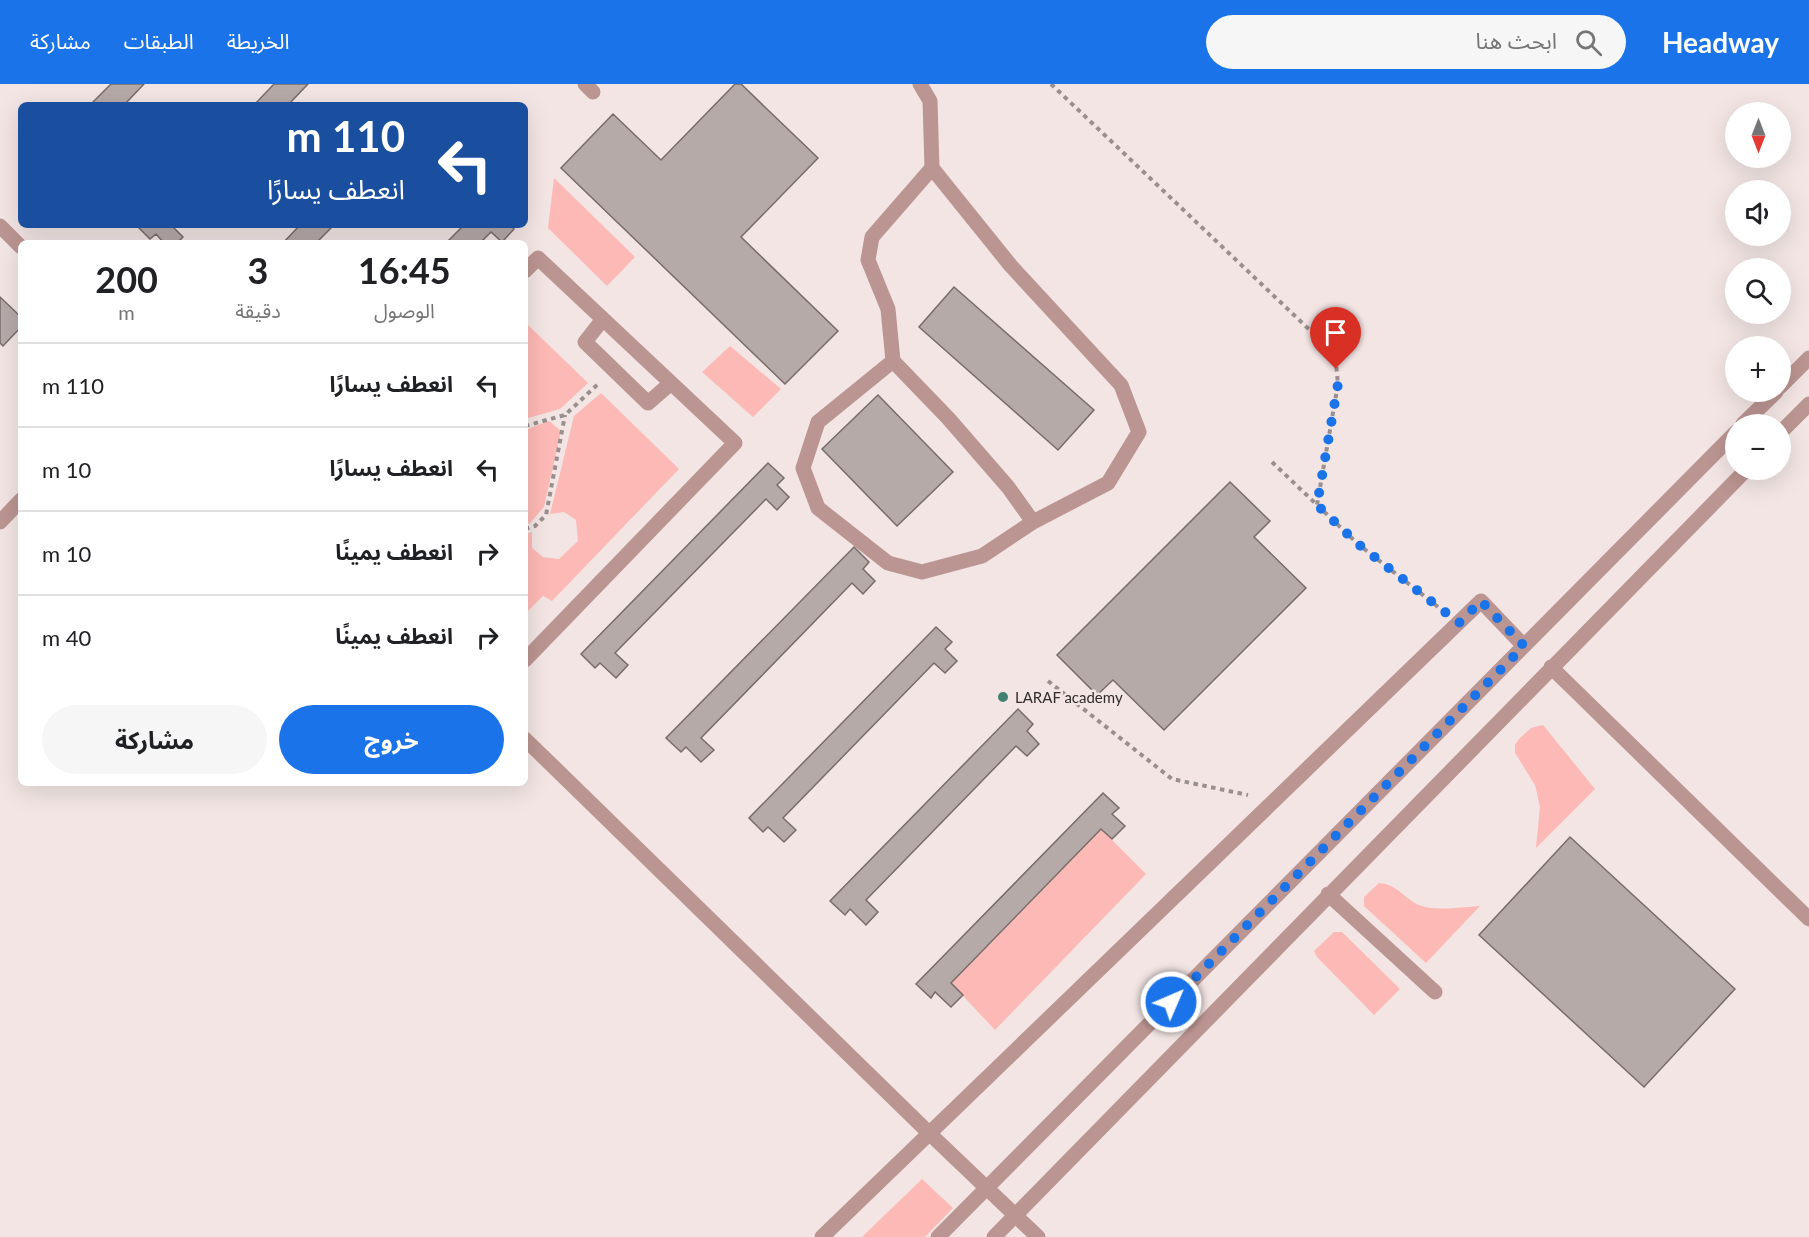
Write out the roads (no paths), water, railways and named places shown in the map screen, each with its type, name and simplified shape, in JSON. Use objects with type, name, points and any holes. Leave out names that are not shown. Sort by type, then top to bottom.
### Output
[{"type":"lane","points":[[893,361],[818,422],[803,468],[818,508],[888,562],[922,572],[982,556],[1033,522],[1108,483],[1139,432],[1121,385],[1011,266],[932,168],[930,101],[920,84]]},
{"type":"lane","points":[[932,168],[872,237],[868,261],[888,309],[893,361],[948,418],[1008,487],[1033,522]]},
{"type":"lane","points":[[0,226],[18,243]]},
{"type":"lane","points":[[528,268],[538,258],[735,442],[528,657]]},
{"type":"lane","points":[[603,320],[585,342],[648,403],[671,382]]},
{"type":"lane","points":[[1791,376],[1809,358]]},
{"type":"lane","points":[[1753,414],[1766,402]]},
{"type":"lane","points":[[1791,422],[1809,404]]},
{"type":"lane","points":[[938,1237],[1725,443]]},
{"type":"lane","points":[[994,1237],[1736,480]]},
{"type":"lane","points":[[0,522],[18,503]]},
{"type":"lane","points":[[822,1237],[1481,601],[1524,646]]},
{"type":"lane","points":[[1551,668],[1809,919]]},
{"type":"lane","points":[[528,742],[1038,1237]]},
{"type":"lane","points":[[1328,894],[1435,992]]},
{"type":"place","name":"LARAF academy","points":[[1003,697]]}]
